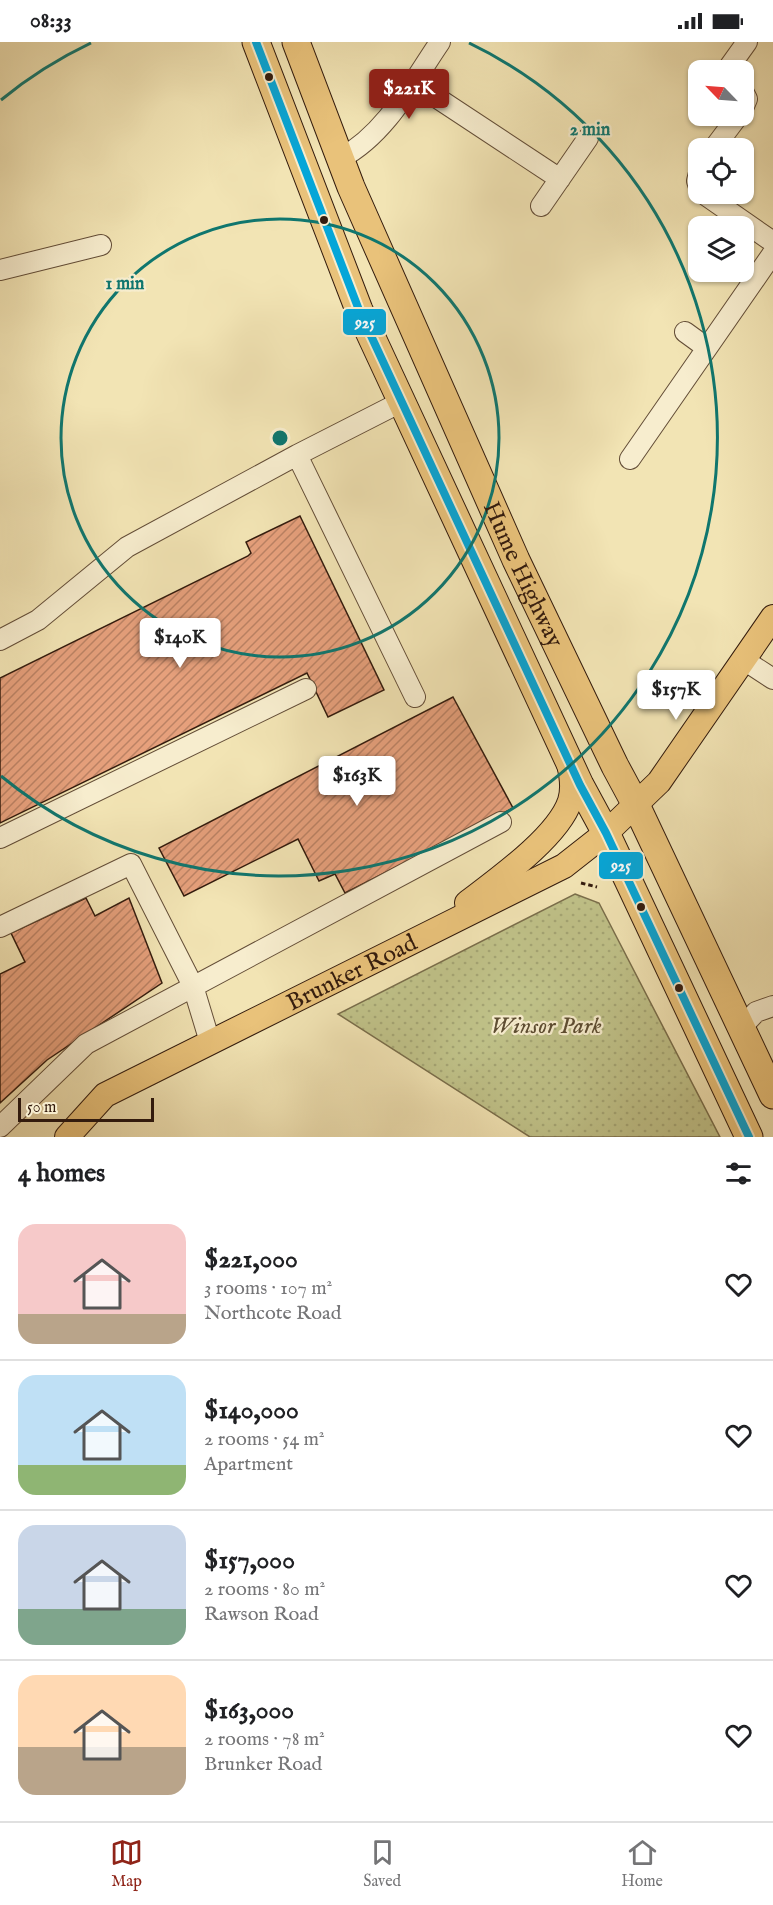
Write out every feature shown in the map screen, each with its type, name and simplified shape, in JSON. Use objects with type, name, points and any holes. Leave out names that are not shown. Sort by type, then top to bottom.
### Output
[{"type":"highway","name":"Hume Highway","points":[[256,42],[360,310],[401,402],[749,1137]]},
{"type":"highway","name":"Hume Highway","points":[[296,42],[351,187],[511,549],[636,805],[773,1095]]},
{"type":"main road","name":"Brunker Road","points":[[67,1137],[105,1095],[564,866],[606,833],[659,782],[773,617]]},
{"type":"main road","points":[[425,936],[518,863],[555,825],[570,802],[573,778],[566,753]]},
{"type":"street","points":[[341,158],[366,141],[400,102],[440,42]]},
{"type":"street","points":[[734,60],[747,42]]},
{"type":"street","points":[[413,82],[560,179]]},
{"type":"street","points":[[542,206],[588,138]]},
{"type":"street","points":[[718,204],[773,242]]},
{"type":"street","points":[[0,270],[101,245]]},
{"type":"street","points":[[630,459],[773,253]]},
{"type":"street","points":[[685,332],[707,348]]},
{"type":"street","points":[[0,639],[38,620],[127,546],[401,402]]},
{"type":"street","points":[[297,455],[415,697]]},
{"type":"street","points":[[744,660],[773,679]]},
{"type":"street","points":[[0,838],[306,689]]},
{"type":"street","points":[[0,1127],[86,1044],[501,822]]},
{"type":"street","points":[[0,927],[131,864],[193,986],[210,1042]]},
{"type":"street","points":[[741,1028],[756,1012],[773,1006]]},
{"type":"path","points":[[581,883],[597,887]]},
{"type":"green space","name":"Winsor Park","points":[[575,894],[599,903],[720,1137],[530,1137],[338,1014]]},
{"type":"building","points":[[300,516],[384,690],[328,717],[307,673],[0,823],[0,678],[248,556],[251,553],[246,542]]},
{"type":"building","points":[[453,697],[513,808],[345,893],[335,874],[319,881],[298,839],[184,896],[159,848]]},
{"type":"building","points":[[86,898],[95,916],[129,898],[162,983],[47,1060],[0,1103],[0,974],[25,962],[11,933]]},
{"type":"transit line","name":"925","points":[[256,42],[359,310],[580,785],[606,833],[749,1137]]}]
